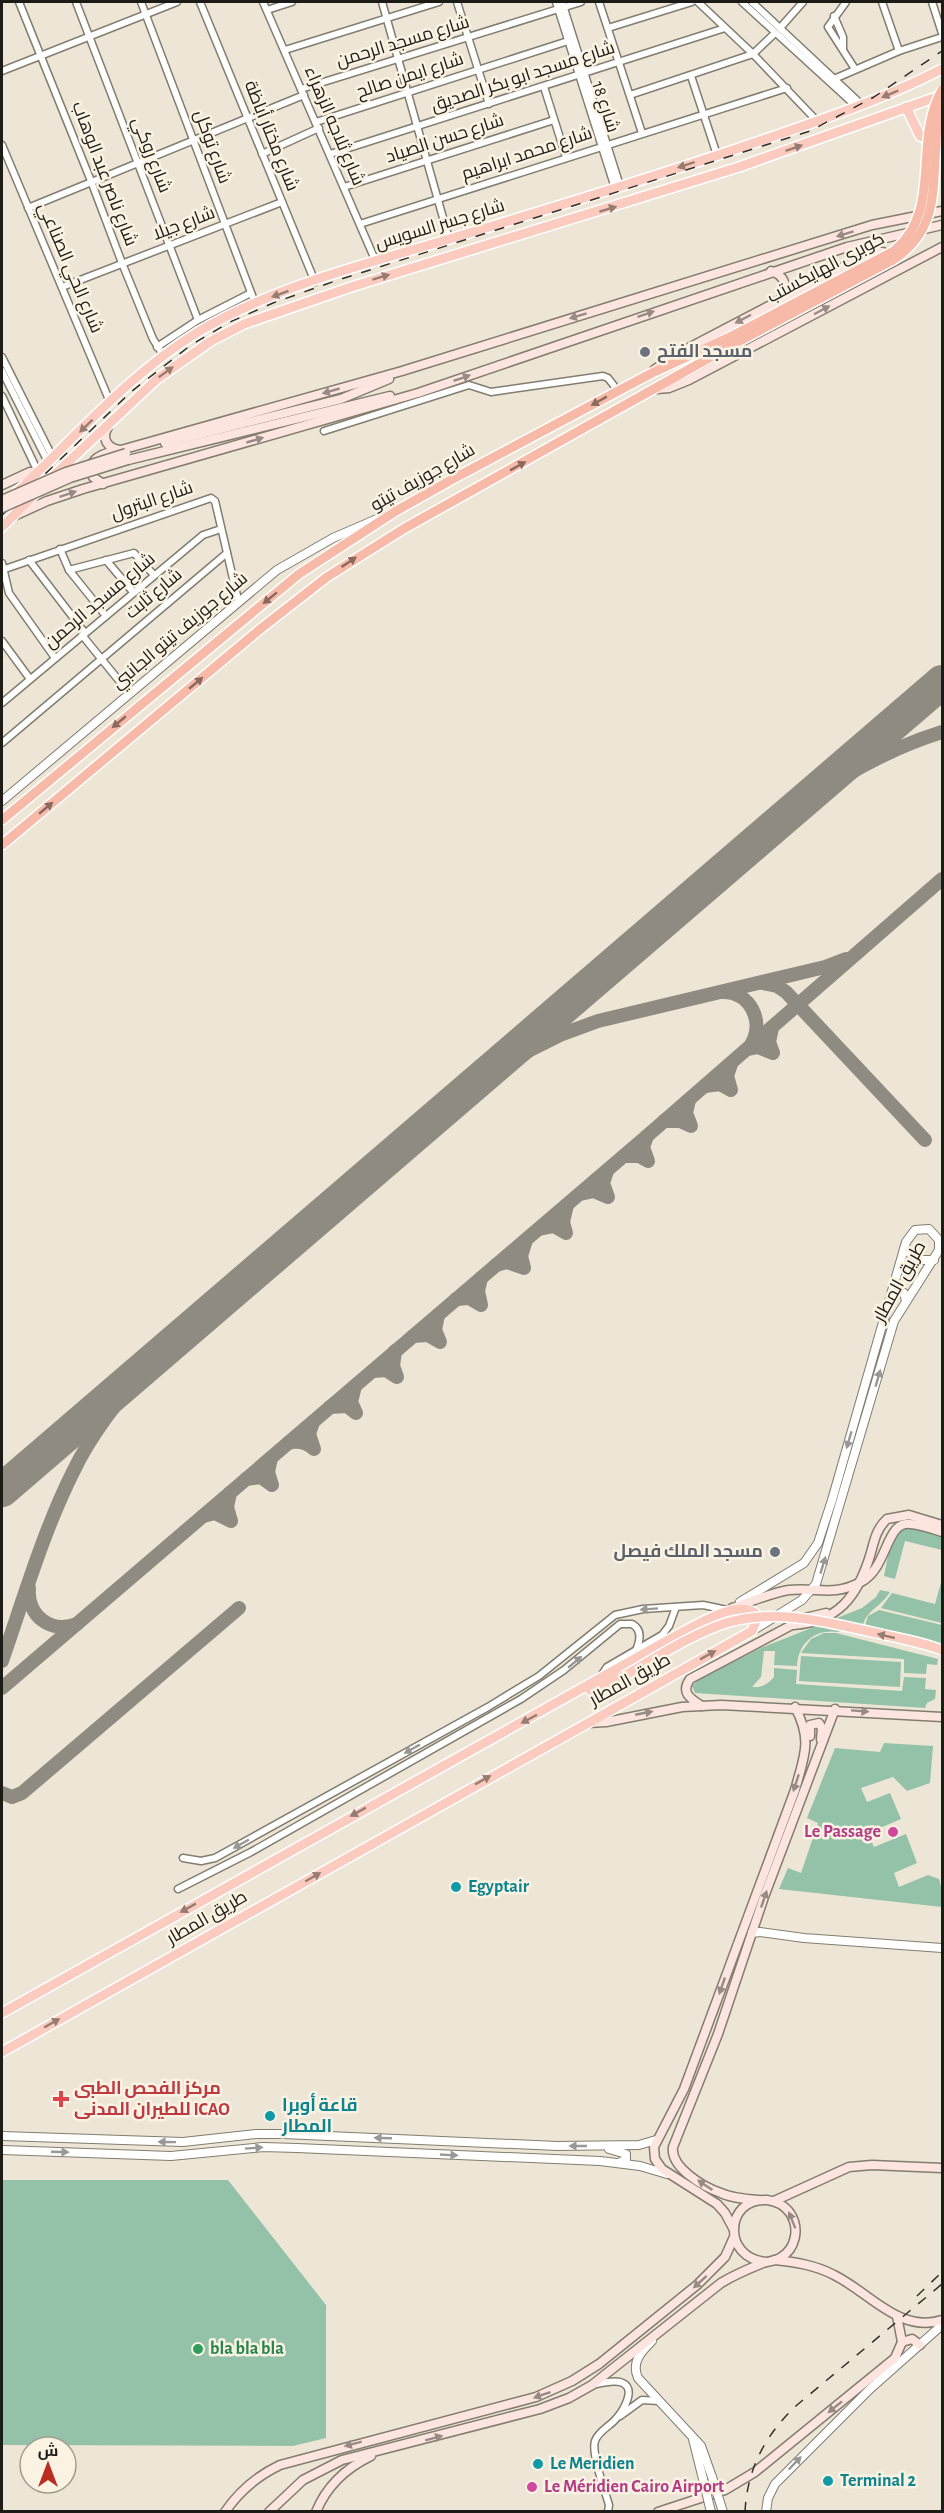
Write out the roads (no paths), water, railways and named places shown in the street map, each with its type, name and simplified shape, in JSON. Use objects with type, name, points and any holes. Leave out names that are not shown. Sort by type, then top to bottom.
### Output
[{"type":"highway","name":"كوبرى الهايكستب","points":[[650,374],[732,336],[904,244],[923,213],[930,126],[936,101],[942,90]]},
{"type":"highway","name":"كوبرى الهايكستب","points":[[657,389],[725,349],[893,260],[911,246],[925,227],[932,205],[936,136],[942,108]]},
{"type":"highway","name":"شارع جوزيف تيتو","points":[[2,820],[299,574],[396,511],[650,374]]},
{"type":"highway","name":"شارع جوزيف تيتو","points":[[2,845],[259,630],[327,577],[405,528],[657,389]]},
{"type":"main road","name":"شارع جسر السويس","points":[[2,507],[111,402],[164,356],[198,332],[255,303],[325,278],[617,187],[817,121],[860,106],[942,69]]},
{"type":"main road","name":"شارع جسر السويس","points":[[2,527],[57,471],[108,426],[146,388],[196,351],[227,332],[260,317],[351,287],[739,167],[942,95]]},
{"type":"main road","points":[[906,107],[920,136],[942,146]]},
{"type":"main road","points":[[579,198],[578,211],[585,216]]},
{"type":"main road","points":[[564,203],[573,212],[571,220]]},
{"type":"main road","points":[[2,500],[66,472],[125,454],[341,399],[372,387],[402,371],[872,225],[942,212]]},
{"type":"main road","points":[[14,516],[47,501],[103,484],[424,393],[771,271],[847,247],[942,225]]},
{"type":"main road","name":"شارع جوزيف تيتو","points":[[657,389],[669,388],[689,380],[942,247]]},
{"type":"main road","name":"شارع جوزيف تيتو","points":[[650,374],[675,355],[781,298],[876,251],[886,254],[891,259],[893,270],[890,274]]},
{"type":"main road","points":[[771,271],[777,273],[785,282],[786,288],[781,298]]},
{"type":"main road","points":[[345,272],[344,280],[351,287]]},
{"type":"main road","points":[[325,278],[332,283],[333,293]]},
{"type":"main road","points":[[137,379],[139,385],[146,388]]},
{"type":"main road","points":[[2,507],[125,454],[357,402],[424,393]]},
{"type":"main road","points":[[108,426],[104,434],[106,442],[112,448],[125,454]]},
{"type":"main road","points":[[103,484],[92,474],[93,462],[101,454],[125,454]]},
{"type":"main road","points":[[2,483],[30,472],[38,472]]},
{"type":"main road","points":[[703,1706],[686,1694],[686,1686],[690,1679],[793,1625],[814,1622],[832,1613],[853,1595],[860,1582],[876,1535],[887,1519],[909,1515],[942,1525]]},
{"type":"main road","points":[[728,1610],[786,1591],[834,1592],[860,1582],[879,1566],[892,1534],[898,1526],[910,1523],[942,1532]]},
{"type":"main road","points":[[728,1610],[754,1612],[756,1621],[752,1631]]},
{"type":"main road","name":"طريق المطار","points":[[2,2013],[402,1788],[728,1610]]},
{"type":"main road","points":[[549,1708],[624,1676],[701,1633],[729,1623],[758,1617],[810,1618],[942,1650]]},
{"type":"main road","name":"طريق المطار","points":[[2,2052],[752,1631]]},
{"type":"main road","points":[[587,1723],[599,1723],[649,1712],[703,1706],[795,1707],[942,1717]]},
{"type":"main road","points":[[795,1707],[805,1729],[806,1754]]},
{"type":"main road","points":[[835,1709],[752,1933],[718,2034],[675,2142],[673,2155],[680,2166],[711,2189],[727,2195],[774,2201],[849,2167],[872,2165],[942,2168]]},
{"type":"main road","points":[[820,1749],[822,1728],[819,1723],[814,1723],[809,1728],[811,1743],[684,2089],[656,2140],[655,2159],[669,2175],[717,2204],[725,2213],[734,2232],[736,2243],[745,2255],[752,2259],[805,2264],[834,2275],[897,2316],[922,2324],[942,2320]]},
{"type":"main road","points":[[736,1946],[740,1951],[746,1951]]},
{"type":"main road","points":[[729,1964],[736,1964],[741,1968]]},
{"type":"main road","points":[[225,2511],[250,2483],[280,2464],[536,2397],[572,2381],[599,2364],[697,2285],[724,2257],[739,2213],[752,2202],[761,2200]]},
{"type":"main road","points":[[269,2511],[289,2491],[315,2472],[342,2460],[540,2409],[569,2398],[592,2385],[721,2283],[770,2261],[791,2248],[796,2227],[791,2214],[774,2201]]},
{"type":"main road","points":[[658,2511],[677,2509],[725,2490],[765,2465],[898,2353],[902,2342],[897,2316]]},
{"type":"main road","points":[[902,2342],[912,2339],[920,2345]]},
{"type":"main road","points":[[316,2511],[328,2489],[348,2469],[386,2450]]},
{"type":"street","name":"شارع ناصر عبد الوهاب","points":[[19,2],[92,181],[122,263],[157,346],[164,356]]},
{"type":"street","name":"شارع روكي","points":[[76,2],[198,320]]},
{"type":"street","name":"شارع توكل","points":[[141,2],[255,303]]},
{"type":"street","points":[[2,71],[177,2]]},
{"type":"street","name":"شارع مختار أباظة","points":[[200,2],[315,282]]},
{"type":"street","name":"شارع ثلاجه الزهراء","points":[[263,2],[376,262]]},
{"type":"street","points":[[267,10],[292,2]]},
{"type":"street","points":[[382,2],[449,239]]},
{"type":"street","points":[[285,50],[439,2]]},
{"type":"street","name":"شارع ايمن صالح","points":[[457,2],[489,104]]},
{"type":"street","name":"شارع 18","points":[[556,2],[561,6],[617,187]]},
{"type":"street","name":"شارع مسجد الرحمن","points":[[28,208],[248,119],[303,92],[561,6],[581,2]]},
{"type":"street","points":[[599,2],[642,133]]},
{"type":"street","points":[[608,28],[692,2]]},
{"type":"street","points":[[698,2],[753,54],[817,121]]},
{"type":"street","points":[[742,2],[834,79],[860,106]]},
{"type":"street","points":[[630,95],[753,54],[803,2]]},
{"type":"street","points":[[846,2],[829,23],[829,30],[855,69]]},
{"type":"street","points":[[882,2],[899,51]]},
{"type":"street","points":[[834,79],[942,35],[932,2]]},
{"type":"street","points":[[757,3],[777,30],[860,106]]},
{"type":"street","name":"شارع 18","points":[[561,6],[568,41],[582,74]]},
{"type":"street","points":[[834,16],[843,37],[843,49]]},
{"type":"street","name":"شارع مسجد ابو بكر الصديق","points":[[330,154],[725,28]]},
{"type":"street","points":[[478,70],[568,41]]},
{"type":"street","name":"شارع ايمن صالح","points":[[262,154],[317,125],[407,92],[478,70]]},
{"type":"street","points":[[691,76],[717,155]]},
{"type":"street","points":[[544,87],[566,157]]},
{"type":"street","name":"شارع محمد ابراهيم","points":[[360,224],[787,88]]},
{"type":"street","name":"شارع حسن الصياد","points":[[344,187],[554,120]]},
{"type":"street","name":"شارع الحي الصناعي","points":[[2,145],[111,402]]},
{"type":"street","name":"شارع جيلا","points":[[62,287],[282,202]]},
{"type":"street","points":[[157,346],[198,320],[251,293]]},
{"type":"street","points":[[2,357],[42,443]]},
{"type":"street","points":[[2,371],[51,460]]},
{"type":"street","points":[[324,431],[424,393],[469,385],[491,392],[601,376],[608,378],[618,391]]},
{"type":"street","points":[[2,399],[38,472]]},
{"type":"street","name":"شارع البترول","points":[[2,567],[29,560],[209,498],[215,501],[238,600]]},
{"type":"street","name":"شارع جوزيف تيتو الجانبي","points":[[2,801],[238,600],[277,570],[303,553],[396,511]]},
{"type":"street","name":"شارع مسجد الرحمن","points":[[2,703],[203,535],[221,529]]},
{"type":"street","points":[[60,549],[69,570],[106,615]]},
{"type":"street","points":[[69,570],[134,553],[154,575]]},
{"type":"street","name":"شارع ثابت","points":[[2,743],[227,553]]},
{"type":"street","points":[[29,560],[101,659],[129,693]]},
{"type":"street","points":[[106,560],[133,592]]},
{"type":"street","points":[[2,567],[9,593],[56,658]]},
{"type":"street","points":[[2,641],[30,679]]},
{"type":"street","name":"طريق المطار","points":[[728,1610],[804,1563],[818,1543],[835,1492],[904,1249],[908,1238],[915,1230],[929,1229],[937,1236],[940,1245],[934,1260],[895,1318],[836,1522],[813,1590],[795,1605],[752,1631]]},
{"type":"street","points":[[904,1249],[920,1260],[934,1260]]},
{"type":"street","points":[[894,1288],[904,1293],[906,1301]]},
{"type":"street","points":[[881,1329],[890,1332]]},
{"type":"street","points":[[835,1492],[843,1495]]},
{"type":"street","points":[[826,1520],[836,1522]]},
{"type":"street","points":[[183,1858],[201,1862],[215,1858],[488,1707],[538,1676],[615,1615],[635,1610],[703,1605],[728,1610]]},
{"type":"street","points":[[598,1680],[604,1669],[666,1631],[676,1607]]},
{"type":"street","points":[[178,1889],[251,1852],[493,1716],[554,1678],[621,1624],[632,1624],[639,1631],[640,1641],[635,1652]]},
{"type":"street","points":[[488,1707],[493,1716]]},
{"type":"street","points":[[434,1737],[439,1746]]},
{"type":"street","points":[[752,1933],[942,1948]]},
{"type":"street","points":[[2,2136],[183,2142],[283,2134],[603,2146],[639,2145],[656,2140]]},
{"type":"street","points":[[603,2146],[626,2154],[626,2159],[619,2163]]},
{"type":"street","points":[[2,2150],[171,2156],[280,2147],[619,2163],[669,2175]]},
{"type":"street","points":[[766,2511],[768,2498],[775,2484],[870,2389],[942,2325]]},
{"type":"street","points":[[655,2335],[638,2357],[635,2369],[638,2378],[704,2450],[723,2511]]},
{"type":"street","points":[[592,2385],[616,2382],[627,2386],[629,2396],[616,2420]]},
{"type":"street","points":[[608,2511],[609,2505],[594,2445],[599,2434],[639,2401],[646,2399],[659,2401]]},
{"type":"street","points":[[693,2438],[711,2511]]},
{"type":"railway","points":[[2,515],[132,391],[191,345],[230,322],[273,303],[338,280],[810,131],[874,97],[942,51]]},
{"type":"railway","points":[[917,2296],[942,2272]]},
{"type":"railway","points":[[745,2512],[754,2466],[767,2440],[786,2416],[942,2284]]},
{"type":"place","name":"مسجد الفتح","points":[[645,352]]},
{"type":"place","name":"مسجد الملك فيصل","points":[[775,1552]]},
{"type":"place","name":"Le Passage","points":[[893,1832]]},
{"type":"place","name":"Egyptair","points":[[456,1887]]},
{"type":"place","name":"مركز الفحص الطبى للطيران المدنى ICAO","points":[[61,2099]]},
{"type":"place","name":"قاعة أوبرا المطار","points":[[270,2116]]},
{"type":"place","name":"bla bla bla","points":[[198,2349]]},
{"type":"place","name":"Le Meridien","points":[[538,2464]]},
{"type":"place","name":"Terminal 2","points":[[828,2481]]},
{"type":"place","name":"Le Méridien Cairo Airport","points":[[532,2487]]}]
